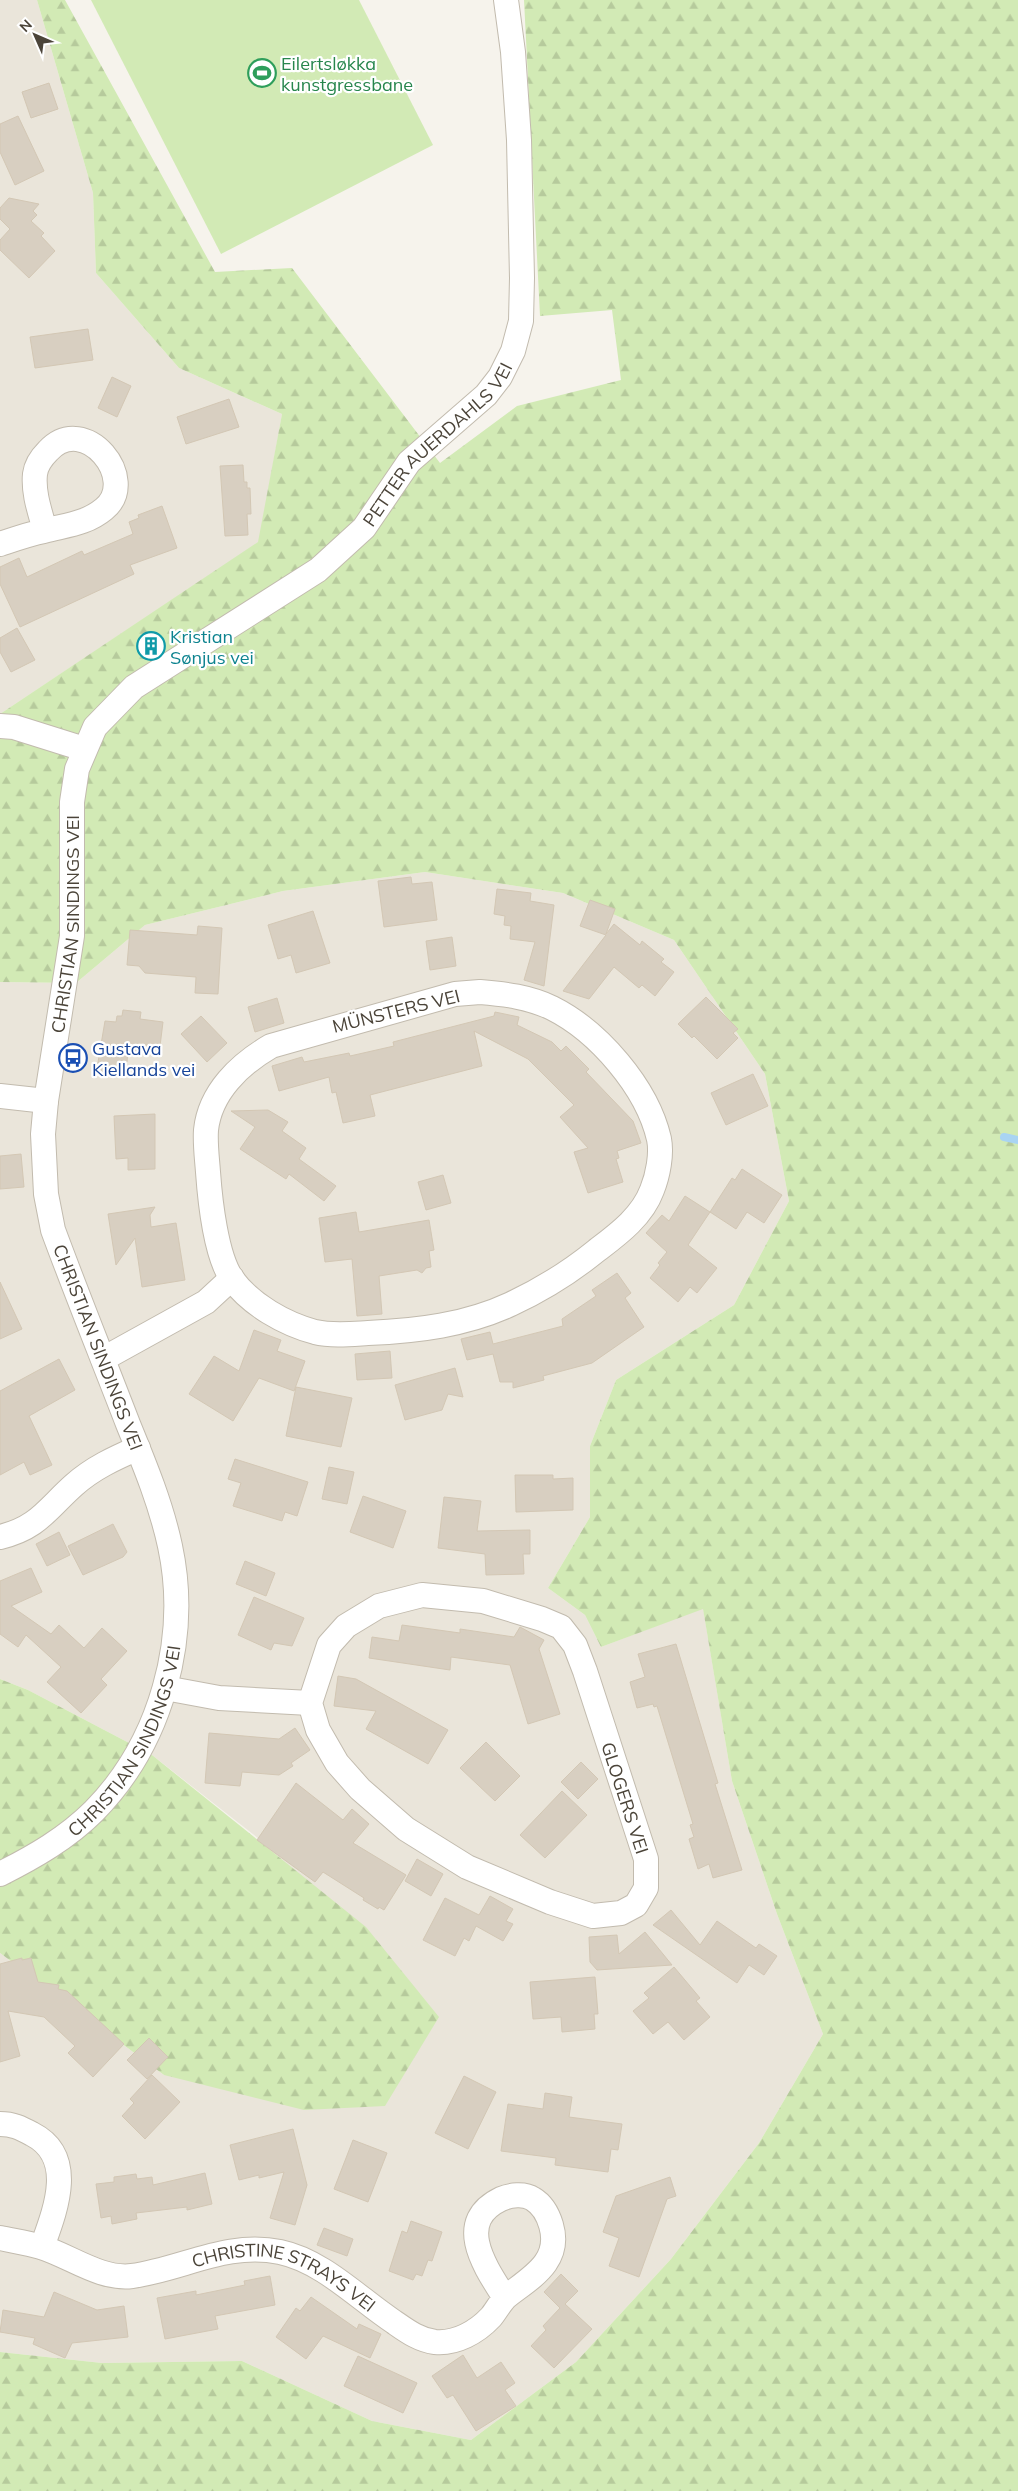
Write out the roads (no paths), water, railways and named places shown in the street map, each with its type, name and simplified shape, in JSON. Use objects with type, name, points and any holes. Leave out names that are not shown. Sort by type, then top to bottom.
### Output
[{"type":"street","name":"PETTER AUERDAHLS VEI","points":[[84,749],[95,726],[134,687],[318,570],[347,545],[364,528],[409,462],[486,395],[500,377],[512,351],[521,321],[522,295],[519,140],[513,52],[506,0]]},
{"type":"street","points":[[0,544],[45,530]]},
{"type":"street","points":[[0,726],[14,727],[84,749]]},
{"type":"street","name":"CHRISTIAN SINDINGS VEI","points":[[0,1874],[46,1850],[94,1811],[129,1765],[151,1727],[165,1688],[173,1649],[176,1585],[170,1544],[138,1448],[53,1230],[46,1194],[43,1155],[46,1102],[72,936],[72,802],[77,769],[84,749]]},
{"type":"street","name":"MÜNSTERS VEI","points":[[455,994],[506,994],[550,1008],[584,1028],[600,1042],[618,1064],[647,1106],[659,1140],[659,1158],[656,1179],[644,1207],[622,1231],[586,1259],[546,1285],[510,1304],[474,1318],[430,1328],[345,1334],[318,1333],[270,1313],[255,1302],[232,1278],[211,1207],[206,1129],[212,1105],[236,1071],[252,1057],[271,1046],[455,994]]},
{"type":"street","points":[[0,1096],[46,1102]]},
{"type":"street","points":[[103,1358],[206,1302],[232,1278]]},
{"type":"street","points":[[0,1537],[27,1529],[82,1479],[102,1465],[138,1448]]},
{"type":"street","name":"GLOGERS VEI","points":[[422,1595],[483,1602],[542,1619],[561,1627],[574,1645],[585,1671],[646,1859],[646,1888],[636,1904],[620,1914],[593,1916],[550,1902],[466,1867],[406,1829],[360,1789],[337,1764],[318,1730],[310,1703],[329,1645],[346,1626],[378,1606],[422,1595]]},
{"type":"street","points":[[165,1688],[219,1698],[310,1703]]},
{"type":"street","points":[[0,2124],[16,2126],[38,2137],[54,2152],[59,2174],[57,2207],[42,2247]]},
{"type":"street","name":"CHRISTINE STRAYS VEI","points":[[0,2238],[42,2247],[96,2271],[131,2276],[226,2251],[257,2249],[282,2253],[308,2263],[419,2339],[437,2342],[463,2339],[490,2318],[505,2298]]},
{"type":"waterway","points":[[1004,1137],[1018,1140]]},
{"type":"place","name":"Eilertsløkka kunstgressbane","points":[[262,73]]},
{"type":"place","name":"Kristian Sønjus vei","points":[[151,646]]},
{"type":"place","name":"Gustava Kiellands vei","points":[[73,1058]]}]
